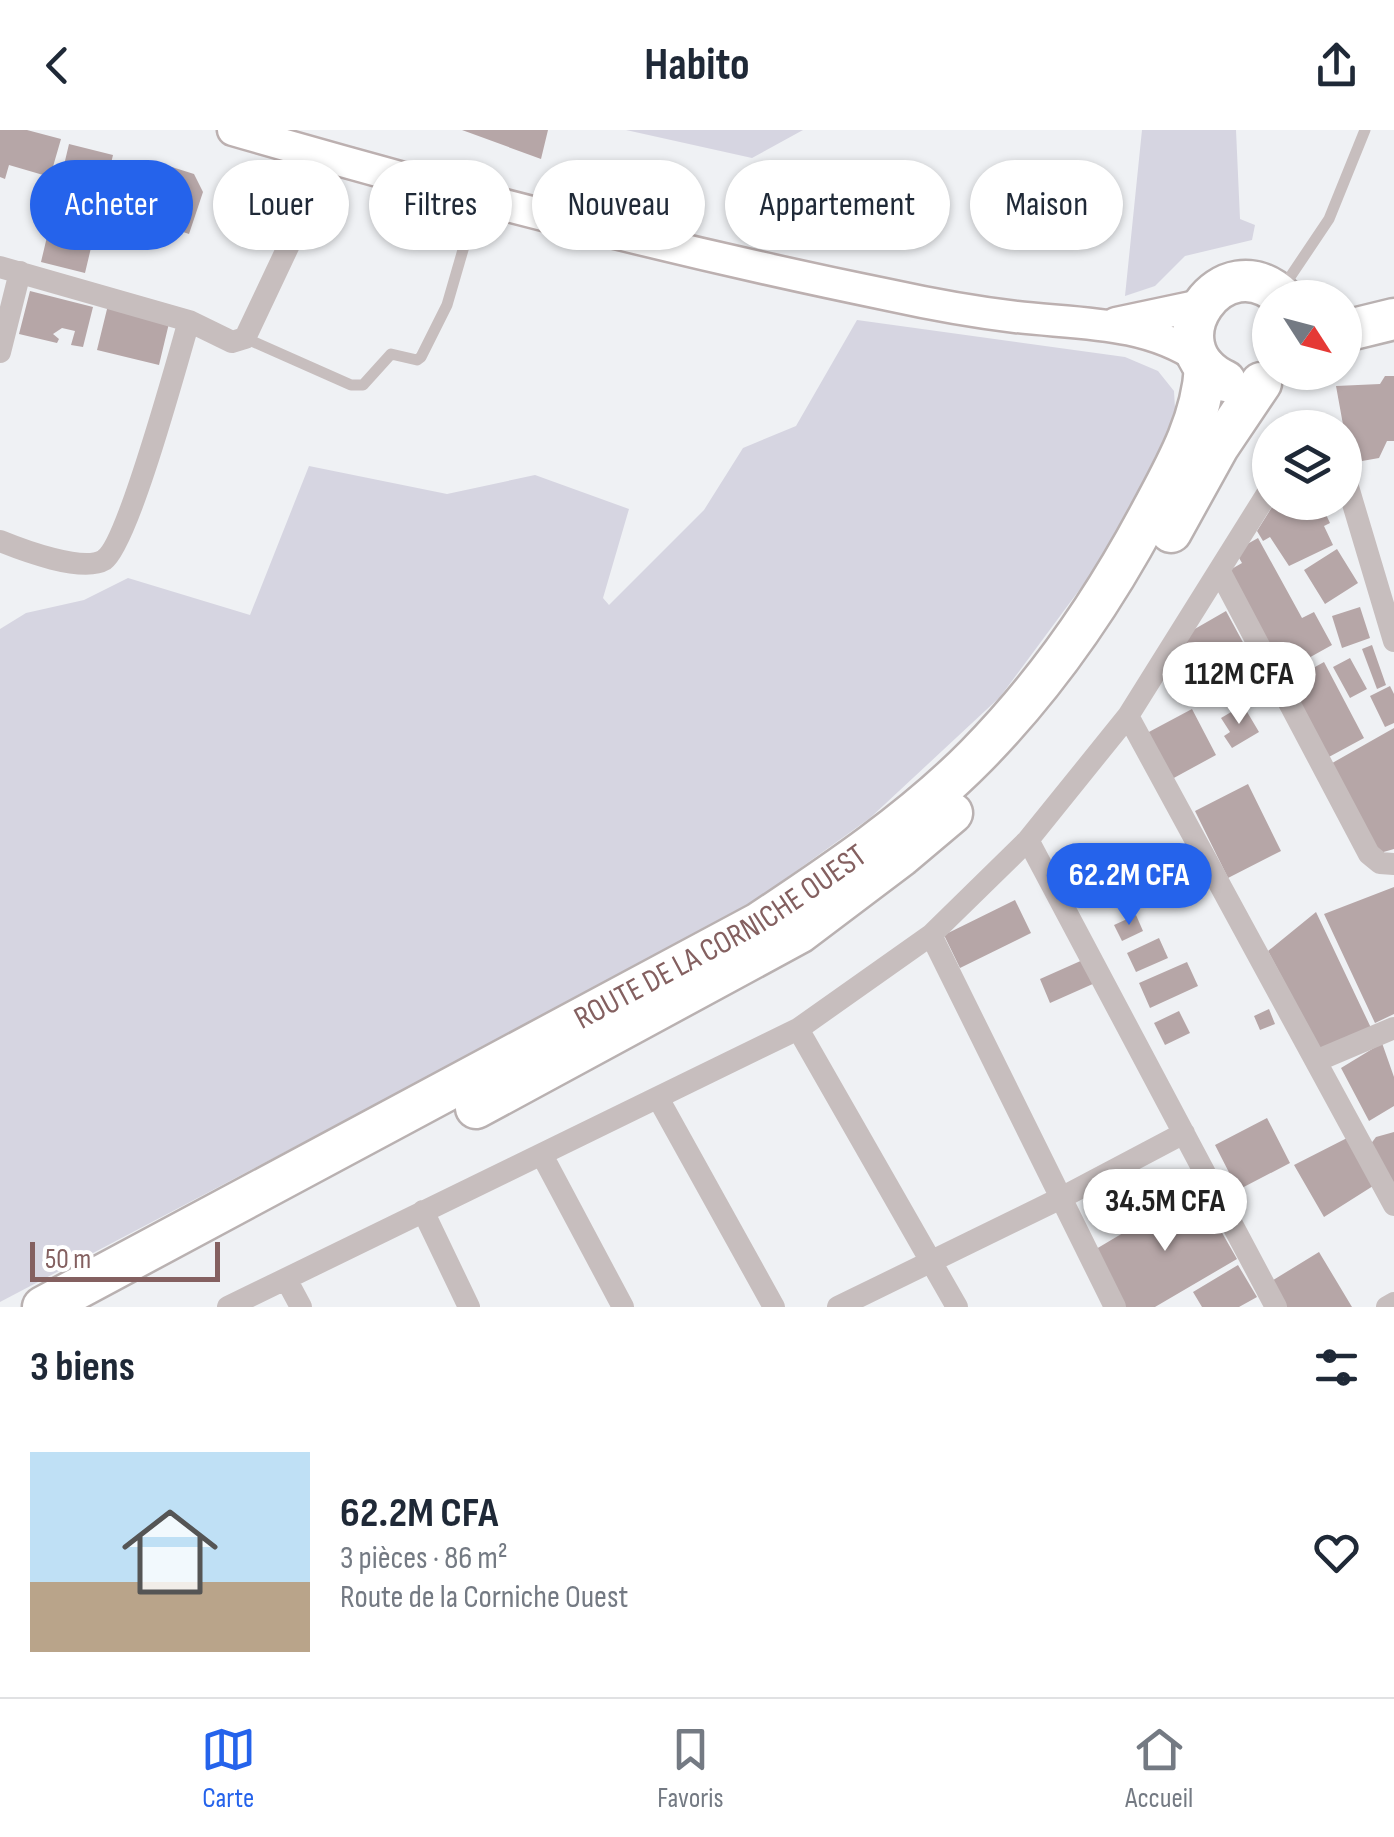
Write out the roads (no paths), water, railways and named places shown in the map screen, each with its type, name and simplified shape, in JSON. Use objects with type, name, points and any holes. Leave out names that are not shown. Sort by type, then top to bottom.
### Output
[{"type":"highway","points":[[1202,305],[1213,292],[1229,284],[1252,281]]},
{"type":"highway","points":[[1362,299],[1394,293]]},
{"type":"highway","name":"ROUTE DE LA CORNICHE OUEST","points":[[43,1307],[759,923],[934,794],[1023,705],[1127,557],[1188,439],[1200,400],[1202,363],[1193,332],[1202,305]]},
{"type":"highway","points":[[1362,327],[1394,319]]},
{"type":"highway","points":[[1202,363],[1231,384],[1252,381]]},
{"type":"highway","name":"ROUTE DE LA CORNICHE OUEST","points":[[102,1307],[799,933],[900,856],[1011,756],[1089,662],[1167,540],[1218,447],[1262,390]]},
{"type":"main road","points":[[234,130],[369,169]]},
{"type":"main road","points":[[512,207],[744,265],[892,296],[1015,316],[1110,324],[1172,343],[1202,363]]},
{"type":"main road","points":[[1110,324],[1202,305]]},
{"type":"street","points":[[0,352],[10,270],[189,321],[232,342],[244,338],[330,158]]},
{"type":"street","points":[[0,541],[84,564],[102,561],[116,547],[189,321]]},
{"type":"street","points":[[228,1307],[798,1029],[931,935],[1028,840],[1128,716],[1252,519]]},
{"type":"street","points":[[1358,520],[1394,641]]},
{"type":"street","points":[[1220,572],[1369,854],[1380,863],[1394,864]]},
{"type":"street","points":[[1128,716],[1394,1205]]},
{"type":"street","points":[[1028,840],[1276,1307]]},
{"type":"street","points":[[931,935],[1115,1307]]},
{"type":"street","points":[[1316,1061],[1394,1028]]},
{"type":"street","points":[[798,1029],[957,1307]]},
{"type":"street","points":[[658,1098],[774,1307]]},
{"type":"street","points":[[838,1307],[1184,1133]]},
{"type":"street","points":[[542,1155],[623,1307]]},
{"type":"street","points":[[423,1211],[470,1307]]},
{"type":"street","points":[[286,1278],[301,1307]]},
{"type":"street","points":[[1387,1307],[1394,1303]]},
{"type":"lane","points":[[1296,280],[1329,219],[1365,130]]},
{"type":"lane","points":[[244,338],[364,386],[391,354],[417,360],[422,357],[447,305],[463,250]]}]
